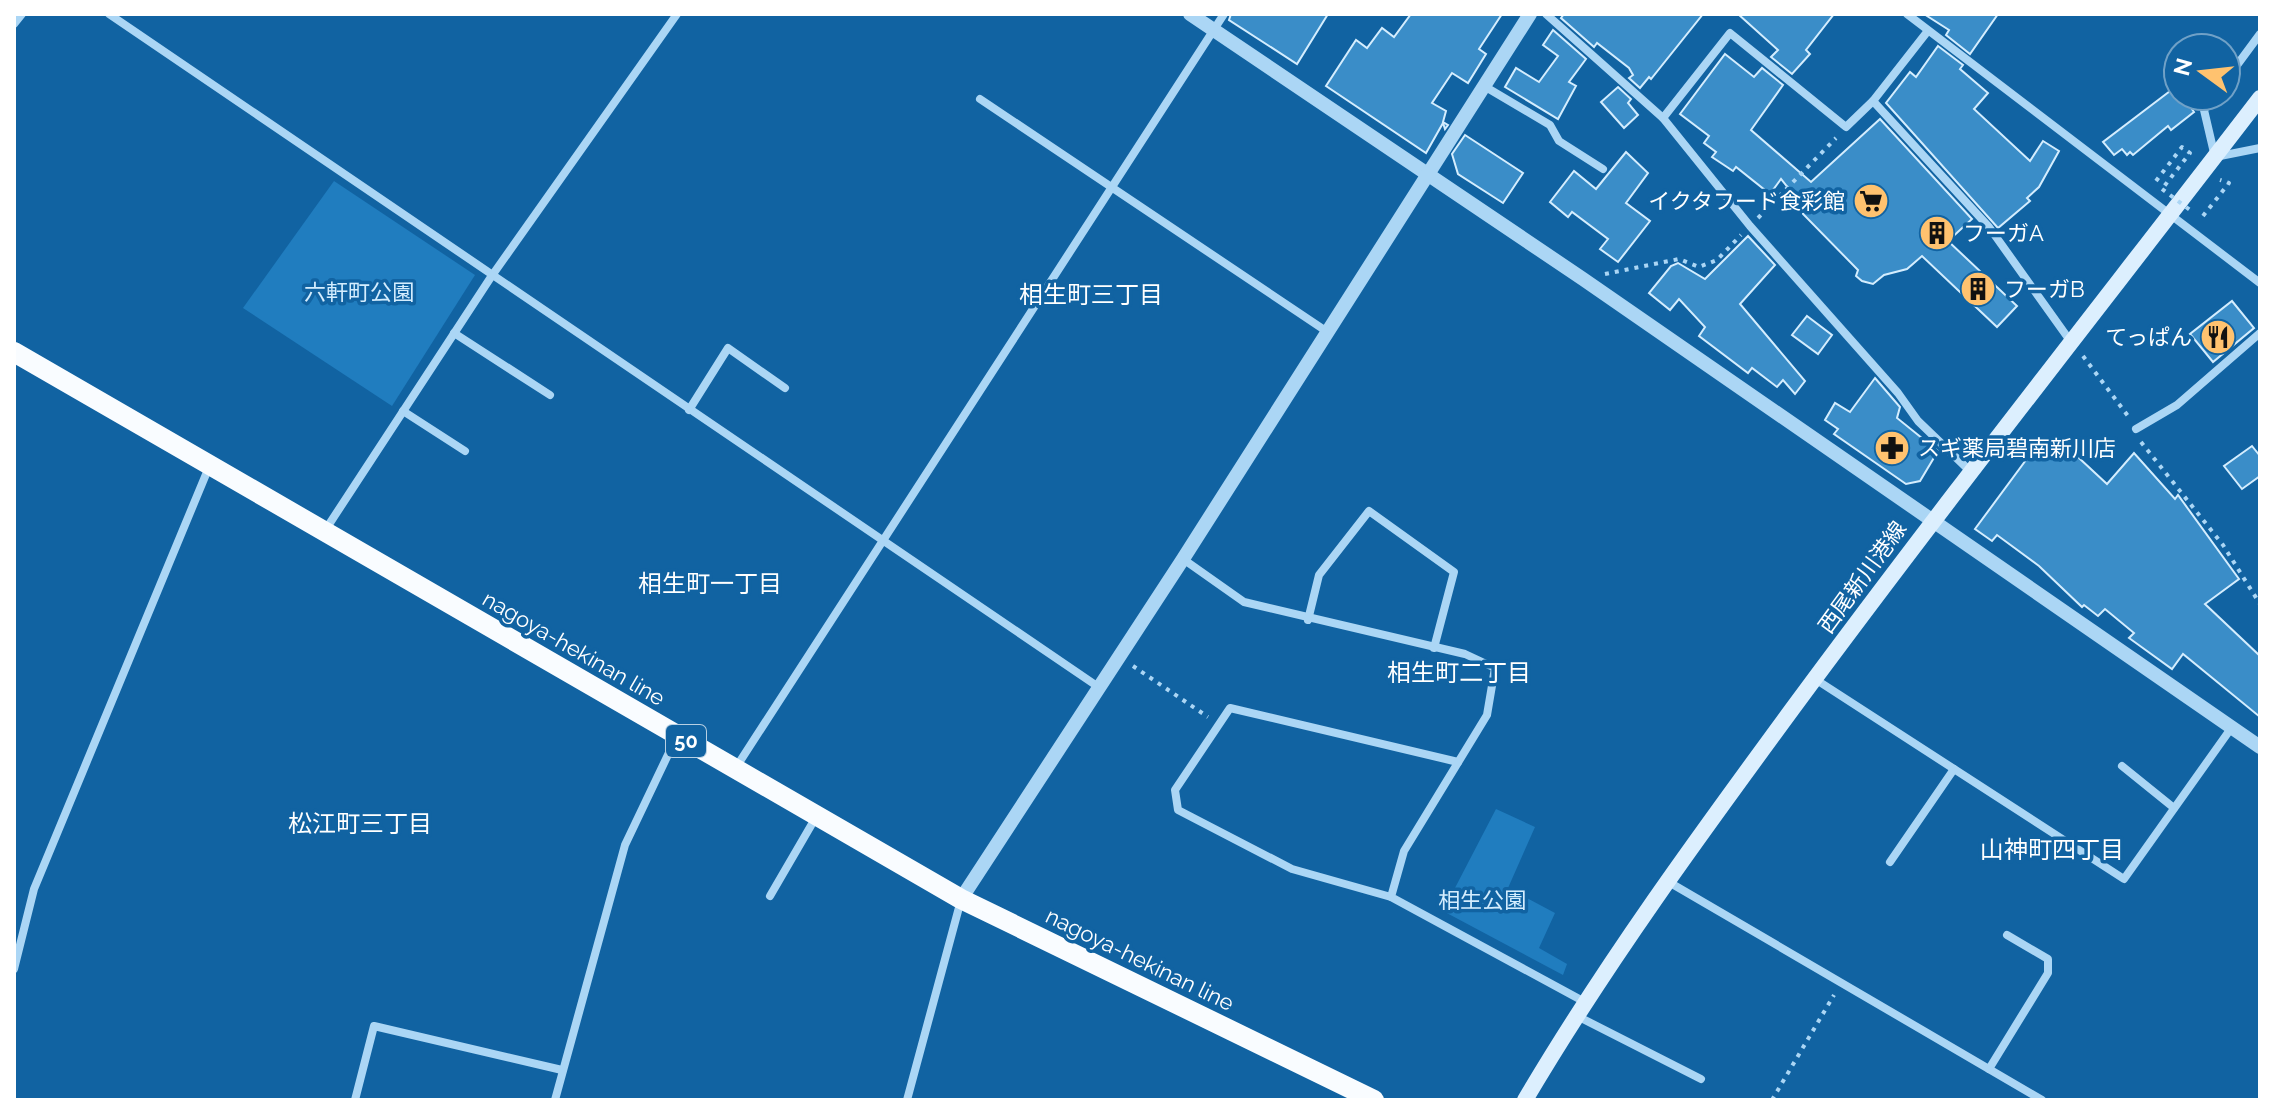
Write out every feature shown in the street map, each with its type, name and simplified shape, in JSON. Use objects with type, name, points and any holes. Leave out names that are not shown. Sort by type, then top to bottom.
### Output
[{"type":"main road","name":"西尾新川港線","points":[[1525,1100],[1579,1008],[1666,881],[1932,520],[2260,98]]},
{"type":"main road","name":"nagoya-hekinan line","points":[[14,352],[961,899],[1374,1100]]},
{"type":"street","points":[[14,24],[22,14]]},
{"type":"street","points":[[109,14],[491,277],[1097,686]]},
{"type":"street","points":[[325,529],[491,277],[677,14]]},
{"type":"street","points":[[1190,14],[1583,279],[2260,747]]},
{"type":"street","points":[[735,769],[1224,14]]},
{"type":"street","points":[[907,1100],[961,899],[1097,686],[1183,559],[1530,14]]},
{"type":"street","points":[[1546,14],[1663,118],[1750,226],[1898,393],[1918,421],[1970,471]]},
{"type":"street","points":[[1907,14],[2260,283]]},
{"type":"street","points":[[1663,118],[1730,33],[1846,127],[1873,101],[1927,32]]},
{"type":"street","points":[[2242,58],[2260,34]]},
{"type":"street","points":[[1484,86],[1550,125],[1559,141],[1603,169]]},
{"type":"street","points":[[980,99],[1326,331]]},
{"type":"street","points":[[1873,101],[1989,227],[2071,342]]},
{"type":"street","points":[[2204,112],[2215,157],[2260,148]]},
{"type":"street","points":[[454,333],[550,395]]},
{"type":"street","points":[[2136,429],[2177,405],[2260,333]]},
{"type":"street","points":[[689,410],[728,348],[785,388]]},
{"type":"street","points":[[403,411],[465,451]]},
{"type":"street","points":[[14,969],[34,889],[210,463]]},
{"type":"street","points":[[1308,620],[1319,575],[1369,511],[1454,572],[1434,648]]},
{"type":"street","points":[[1183,559],[1244,602],[1308,620],[1465,654],[1495,668],[1487,715],[1404,851],[1391,897]]},
{"type":"street","points":[[1815,679],[2124,879],[2232,727]]},
{"type":"street","points":[[1458,762],[1230,708],[1175,790],[1178,810],[1292,869],[1391,897],[1701,1079]]},
{"type":"street","points":[[555,1100],[625,845],[677,736]]},
{"type":"street","points":[[2122,766],[2174,808]]},
{"type":"street","points":[[1890,862],[1954,769]]},
{"type":"street","points":[[770,896],[816,816]]},
{"type":"street","points":[[1666,881],[2042,1100]]},
{"type":"street","points":[[1989,1069],[2048,973],[2048,959],[2007,935]]},
{"type":"street","points":[[355,1100],[374,1026],[562,1070]]},
{"type":"path","points":[[1583,279],[1679,259],[1699,267],[1717,260],[1846,127]]},
{"type":"path","points":[[2156,181],[2182,147],[2190,153],[2162,189],[2194,213]]},
{"type":"path","points":[[2203,216],[2229,183],[2222,178]]},
{"type":"path","points":[[2071,342],[2136,429],[2143,447],[2223,545],[2260,604]]},
{"type":"path","points":[[1117,656],[1219,724]]},
{"type":"path","points":[[1772,1100],[1841,982]]},
{"type":"green space","name":"六軒町公園","points":[[334,181],[475,275],[392,406],[243,308]]},
{"type":"green space","name":"相生公園","points":[[1496,809],[1535,827],[1508,888],[1555,913],[1539,948],[1567,964],[1563,975],[1443,911]]},
{"type":"building","points":[[1231,14],[1328,14],[1297,64],[1229,20]]},
{"type":"building","points":[[1411,14],[1502,14],[1479,49],[1486,54],[1468,83],[1452,73],[1432,103],[1446,111],[1443,122],[1448,125],[1445,129],[1443,123],[1426,153],[1326,86],[1356,40],[1367,48],[1382,28],[1394,37]]},
{"type":"building","points":[[1564,14],[1703,14],[1651,79],[1649,77],[1640,88],[1629,78],[1633,75],[1629,68],[1597,43],[1594,47],[1561,18]]},
{"type":"building","points":[[1738,14],[1834,14],[1806,50],[1810,54],[1792,74],[1771,57],[1778,50]]},
{"type":"building","points":[[1924,14],[1998,14],[1970,54],[1946,35],[1949,30]]},
{"type":"building","points":[[1553,30],[1586,59],[1569,82],[1576,86],[1558,119],[1505,87],[1516,68],[1539,82],[1558,56],[1543,45]]},
{"type":"building","points":[[1938,46],[1963,65],[1960,69],[1988,93],[1974,109],[2030,161],[2043,141],[2059,151],[2039,187],[2027,198],[2030,201],[1998,228],[1886,103],[1910,72],[1916,77]]},
{"type":"building","points":[[1725,54],[1754,77],[1762,68],[1783,85],[1751,130],[1811,182],[1880,119],[1972,219],[1948,241],[2017,306],[1997,327],[1922,256],[1907,269],[1884,275],[1873,284],[1862,281],[1856,276],[1858,270],[1803,214],[1804,208],[1781,179],[1770,194],[1736,167],[1733,171],[1712,157],[1716,152],[1704,143],[1709,136],[1680,114]]},
{"type":"building","points":[[1618,87],[1631,99],[1628,103],[1638,115],[1624,128],[1601,102]]},
{"type":"building","points":[[2162,97],[2162,112],[2194,112],[2171,130],[2168,126],[2133,155],[2130,152],[2127,155],[2122,149],[2114,155],[2103,142]]},
{"type":"building","points":[[1465,135],[1523,173],[1503,203],[1458,174],[1452,154]]},
{"type":"building","points":[[1626,152],[1648,173],[1626,203],[1650,221],[1618,262],[1600,249],[1608,239],[1572,212],[1568,217],[1550,202],[1574,171],[1596,189]]},
{"type":"building","points":[[1748,236],[1775,265],[1740,304],[1805,381],[1795,394],[1783,380],[1777,387],[1752,368],[1748,373],[1699,336],[1705,327],[1679,299],[1670,310],[1649,293],[1671,266],[1678,263],[1705,279]]},
{"type":"building","points":[[2232,301],[2254,328],[2213,362],[2190,334]]},
{"type":"building","points":[[1807,316],[1832,335],[1818,354],[1792,335]]},
{"type":"building","points":[[1875,378],[1900,407],[1897,418],[1938,451],[1920,481],[1906,484],[1834,434],[1838,429],[1825,420],[1835,403],[1850,412]]},
{"type":"building","points":[[2040,441],[2056,456],[2065,445],[2107,484],[2134,453],[2175,499],[2178,495],[2239,579],[2205,604],[2260,656],[2260,717],[2183,654],[2172,669],[2129,638],[2134,633],[2105,609],[2098,616],[2084,605],[2082,607],[2039,566],[1997,535],[1992,541],[1975,529]]},
{"type":"building","points":[[2252,446],[2260,456],[2260,476],[2242,489],[2224,466]]},
{"type":"place","name":"イクタフード食彩館","points":[[1871,201]]},
{"type":"place","name":"フーガA","points":[[1937,233]]},
{"type":"place","name":"フーガB","points":[[1978,289]]},
{"type":"place","name":"てっぱん","points":[[2218,337]]},
{"type":"place","name":"スギ薬局碧南新川店","points":[[1892,448]]},
{"type":"district","name":"相生町三丁目","points":[[1091,295]]},
{"type":"district","name":"相生町一丁目","points":[[710,584]]},
{"type":"district","name":"相生町二丁目","points":[[1459,673]]},
{"type":"district","name":"松江町三丁目","points":[[360,824]]},
{"type":"district","name":"山神町四丁目","points":[[2052,850]]}]
